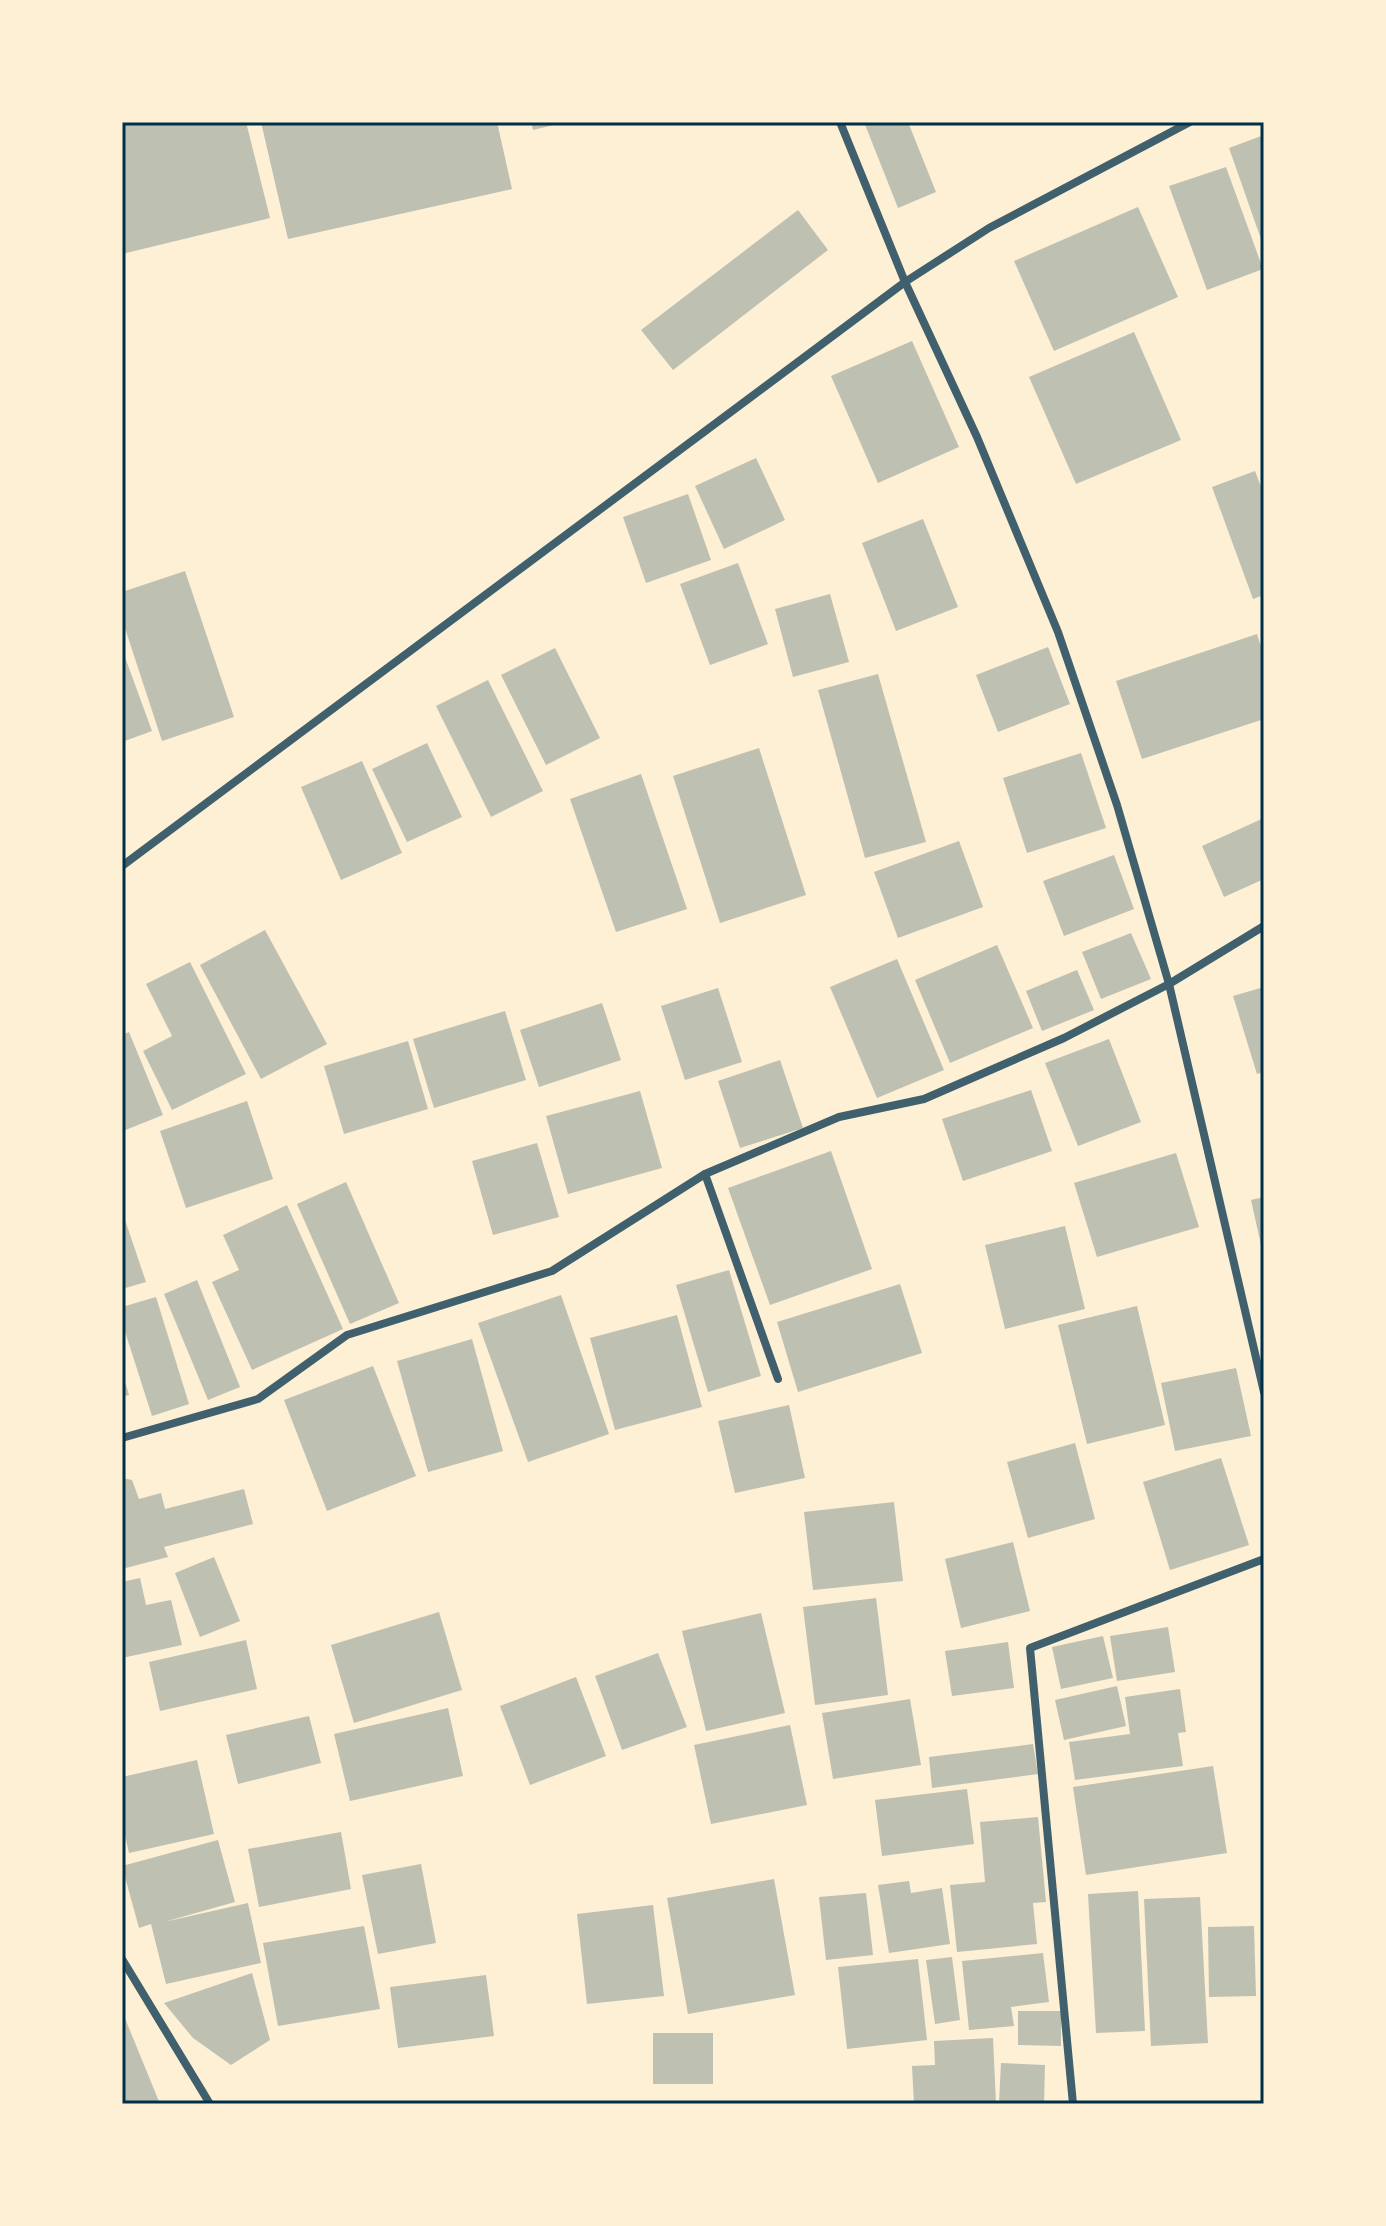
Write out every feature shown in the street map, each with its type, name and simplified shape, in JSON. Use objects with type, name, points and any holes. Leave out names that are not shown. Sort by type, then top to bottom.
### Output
[{"type":"street","points":[[840,122],[905,282],[977,437],[1058,632],[1117,805],[1169,984],[1264,1392]]},
{"type":"street","points":[[122,866],[905,282],[989,228],[1190,122]]},
{"type":"street","points":[[122,1438],[258,1399],[347,1335],[552,1271],[705,1174],[839,1117],[924,1099],[1064,1038],[1169,984],[1264,926]]},
{"type":"street","points":[[705,1174],[778,1379]]},
{"type":"street","points":[[1073,2104],[1030,1648],[1264,1559]]},
{"type":"street","points":[[122,1959],[210,2104]]},
{"type":"building","points":[[122,122],[246,122],[270,218],[122,254]]},
{"type":"building","points":[[261,122],[497,122],[512,189],[288,239]]},
{"type":"building","points":[[531,122],[562,122],[562,123],[533,130]]},
{"type":"building","points":[[864,122],[908,122],[936,192],[898,208]]},
{"type":"building","points":[[1264,135],[1264,238],[1261,239],[1229,148]]},
{"type":"building","points":[[1226,167],[1263,269],[1207,290],[1169,186]]},
{"type":"building","points":[[1138,207],[1178,297],[1054,351],[1014,261]]},
{"type":"building","points":[[798,210],[828,250],[673,370],[641,330]]},
{"type":"building","points":[[1134,332],[1181,440],[1076,484],[1029,377]]},
{"type":"building","points":[[912,341],[959,447],[878,483],[831,376]]},
{"type":"building","points":[[756,458],[785,520],[724,549],[695,486]]},
{"type":"building","points":[[1255,471],[1264,495],[1264,595],[1253,599],[1212,487]]},
{"type":"building","points":[[688,494],[711,560],[646,583],[623,517]]},
{"type":"building","points":[[923,519],[958,607],[896,631],[862,543]]},
{"type":"building","points":[[738,563],[768,644],[710,665],[680,584]]},
{"type":"building","points":[[185,571],[234,717],[162,741],[122,619],[122,592]]},
{"type":"building","points":[[830,594],[849,662],[793,677],[775,609]]},
{"type":"building","points":[[1257,634],[1264,657],[1264,719],[1142,759],[1116,681]]},
{"type":"building","points":[[1048,647],[1070,704],[998,732],[976,675]]},
{"type":"building","points":[[555,648],[600,738],[546,765],[501,675]]},
{"type":"building","points":[[122,649],[152,731],[122,742]]},
{"type":"building","points":[[878,674],[926,842],[865,858],[818,690]]},
{"type":"building","points":[[488,680],[543,791],[491,817],[436,706]]},
{"type":"building","points":[[427,743],[462,817],[407,842],[372,769]]},
{"type":"building","points":[[759,748],[806,895],[720,923],[673,776]]},
{"type":"building","points":[[1081,753],[1106,828],[1027,853],[1003,778]]},
{"type":"building","points":[[362,761],[402,853],[341,880],[301,787]]},
{"type":"building","points":[[641,774],[687,909],[616,932],[570,799]]},
{"type":"building","points":[[1264,818],[1264,879],[1224,897],[1202,846]]},
{"type":"building","points":[[959,841],[983,907],[898,938],[874,872]]},
{"type":"building","points":[[1114,855],[1134,909],[1064,936],[1043,881]]},
{"type":"building","points":[[265,930],[327,1044],[261,1079],[200,965]]},
{"type":"building","points":[[1131,933],[1151,979],[1101,999],[1082,952]]},
{"type":"building","points":[[997,945],[1033,1028],[950,1063],[915,980]]},
{"type":"building","points":[[897,959],[944,1070],[877,1098],[830,987]]},
{"type":"building","points":[[190,962],[246,1074],[172,1110],[143,1051],[172,1036],[146,984]]},
{"type":"building","points":[[1077,970],[1094,1010],[1042,1031],[1026,991]]},
{"type":"building","points":[[1264,987],[1264,1072],[1257,1074],[1233,996]]},
{"type":"building","points":[[718,988],[742,1062],[685,1080],[661,1006]]},
{"type":"building","points":[[602,1003],[621,1060],[539,1087],[520,1030]]},
{"type":"building","points":[[505,1011],[526,1080],[434,1108],[413,1039]]},
{"type":"building","points":[[129,1032],[163,1115],[123,1131],[122,1035]]},
{"type":"building","points":[[1109,1039],[1141,1122],[1078,1146],[1045,1063]]},
{"type":"building","points":[[408,1041],[428,1109],[344,1134],[324,1066]]},
{"type":"building","points":[[780,1060],[803,1128],[740,1148],[718,1081]]},
{"type":"building","points":[[1031,1090],[1052,1151],[963,1181],[942,1119]]},
{"type":"building","points":[[640,1091],[662,1168],[568,1194],[546,1116]]},
{"type":"building","points":[[247,1101],[273,1179],[186,1208],[160,1131]]},
{"type":"building","points":[[537,1143],[559,1217],[493,1235],[472,1161]]},
{"type":"building","points":[[831,1151],[872,1269],[770,1305],[728,1188]]},
{"type":"building","points":[[1176,1153],[1199,1227],[1097,1257],[1074,1183]]},
{"type":"building","points":[[346,1182],[399,1303],[350,1324],[297,1204]]},
{"type":"building","points":[[1264,1197],[1264,1254],[1263,1254],[1251,1200]]},
{"type":"building","points":[[287,1205],[343,1329],[252,1370],[212,1282],[239,1270],[223,1235]]},
{"type":"building","points":[[122,1211],[146,1282],[122,1289]]},
{"type":"building","points":[[1065,1226],[1085,1309],[1005,1329],[985,1245]]},
{"type":"building","points":[[729,1270],[761,1376],[708,1392],[676,1285]]},
{"type":"building","points":[[197,1280],[240,1387],[208,1400],[164,1294]]},
{"type":"building","points":[[900,1284],[922,1353],[798,1392],[777,1322]]},
{"type":"building","points":[[561,1295],[609,1434],[528,1462],[478,1323]]},
{"type":"building","points":[[156,1297],[189,1404],[152,1416],[122,1322],[122,1307]]},
{"type":"building","points":[[1137,1306],[1165,1425],[1087,1444],[1058,1325]]},
{"type":"building","points":[[677,1315],[702,1407],[615,1430],[590,1338]]},
{"type":"building","points":[[472,1339],[503,1451],[428,1472],[397,1361]]},
{"type":"building","points":[[373,1366],[416,1476],[327,1511],[284,1400]]},
{"type":"building","points":[[1236,1368],[1251,1436],[1175,1451],[1161,1383]]},
{"type":"building","points":[[122,1372],[129,1395],[122,1397]]},
{"type":"building","points":[[789,1405],[805,1478],[735,1493],[718,1421]]},
{"type":"building","points":[[1075,1443],[1095,1519],[1028,1538],[1007,1462]]},
{"type":"building","points":[[1221,1458],[1249,1545],[1170,1570],[1143,1482]]},
{"type":"building","points":[[122,1478],[132,1480],[139,1499],[161,1493],[165,1509],[244,1489],[253,1524],[164,1547],[168,1557],[122,1569]]},
{"type":"building","points":[[894,1502],[903,1581],[813,1590],[804,1512]]},
{"type":"building","points":[[1013,1542],[1030,1611],[961,1628],[945,1559]]},
{"type":"building","points":[[214,1557],[240,1621],[200,1637],[175,1573]]},
{"type":"building","points":[[140,1578],[146,1605],[171,1600],[182,1645],[122,1658],[122,1582]]},
{"type":"building","points":[[876,1598],[888,1695],[815,1705],[803,1607]]},
{"type":"building","points":[[439,1612],[462,1690],[354,1723],[331,1645]]},
{"type":"building","points":[[761,1613],[785,1713],[706,1731],[682,1631]]},
{"type":"building","points":[[1168,1627],[1175,1672],[1117,1681],[1110,1636]]},
{"type":"building","points":[[1103,1636],[1113,1678],[1061,1689],[1052,1647]]},
{"type":"building","points":[[246,1640],[257,1689],[160,1711],[149,1662]]},
{"type":"building","points":[[1008,1642],[1014,1688],[952,1696],[945,1651]]},
{"type":"building","points":[[658,1653],[687,1727],[622,1750],[595,1676]]},
{"type":"building","points":[[576,1677],[606,1756],[530,1785],[500,1706]]},
{"type":"building","points":[[1117,1686],[1126,1726],[1064,1740],[1055,1700]]},
{"type":"building","points":[[1180,1689],[1186,1732],[1178,1733],[1183,1766],[1075,1780],[1069,1742],[1130,1734],[1125,1697]]},
{"type":"building","points":[[910,1699],[921,1765],[833,1779],[822,1713]]},
{"type":"building","points":[[448,1708],[463,1776],[350,1801],[334,1734]]},
{"type":"building","points":[[309,1716],[321,1763],[238,1784],[226,1735]]},
{"type":"building","points":[[790,1725],[807,1805],[711,1824],[694,1745]]},
{"type":"building","points":[[1033,1744],[1038,1774],[932,1788],[929,1757]]},
{"type":"building","points":[[197,1760],[214,1834],[129,1853],[122,1822],[122,1777]]},
{"type":"building","points":[[1213,1766],[1227,1853],[1086,1875],[1073,1787]]},
{"type":"building","points":[[967,1789],[974,1844],[882,1856],[875,1800]]},
{"type":"building","points":[[1038,1817],[1046,1902],[1033,1903],[1037,1944],[957,1952],[950,1885],[985,1882],[980,1822]]},
{"type":"building","points":[[341,1832],[351,1889],[259,1907],[248,1849]]},
{"type":"building","points":[[218,1840],[235,1902],[164,1922],[248,1903],[261,1963],[166,1984],[151,1924],[139,1928],[122,1866]]},
{"type":"building","points":[[421,1864],[436,1943],[378,1954],[362,1875]]},
{"type":"building","points":[[774,1879],[795,1995],[688,2014],[667,1898]]},
{"type":"building","points":[[909,1881],[911,1893],[942,1888],[950,1944],[889,1953],[878,1885]]},
{"type":"building","points":[[1138,1891],[1145,2031],[1096,2033],[1088,1894]]},
{"type":"building","points":[[866,1893],[873,1955],[826,1960],[819,1897]]},
{"type":"building","points":[[1200,1897],[1208,2043],[1151,2046],[1144,1899]]},
{"type":"building","points":[[653,1905],[664,1996],[587,2004],[577,1914]]},
{"type":"building","points":[[364,1926],[380,2009],[278,2026],[263,1943]]},
{"type":"building","points":[[1254,1926],[1256,1996],[1209,1997],[1208,1927]]},
{"type":"building","points":[[1043,1953],[1049,2002],[1011,2007],[1014,2026],[969,2030],[962,1961]]},
{"type":"building","points":[[952,1957],[960,2020],[935,2024],[926,1960]]},
{"type":"building","points":[[918,1959],[927,2040],[847,2049],[838,1967]]},
{"type":"building","points":[[252,1973],[270,2040],[231,2065],[193,2038],[164,2003]]},
{"type":"building","points":[[486,1975],[494,2036],[398,2048],[390,1987]]},
{"type":"building","points":[[122,2011],[160,2104],[122,2104]]},
{"type":"building","points":[[1018,2011],[1061,2011],[1061,2046],[1018,2045]]},
{"type":"building","points":[[653,2033],[713,2033],[713,2084],[653,2084]]},
{"type":"building","points":[[993,2038],[996,2104],[914,2104],[912,2066],[935,2065],[934,2041]]},
{"type":"building","points":[[1001,2063],[1045,2065],[1044,2104],[999,2104]]}]
